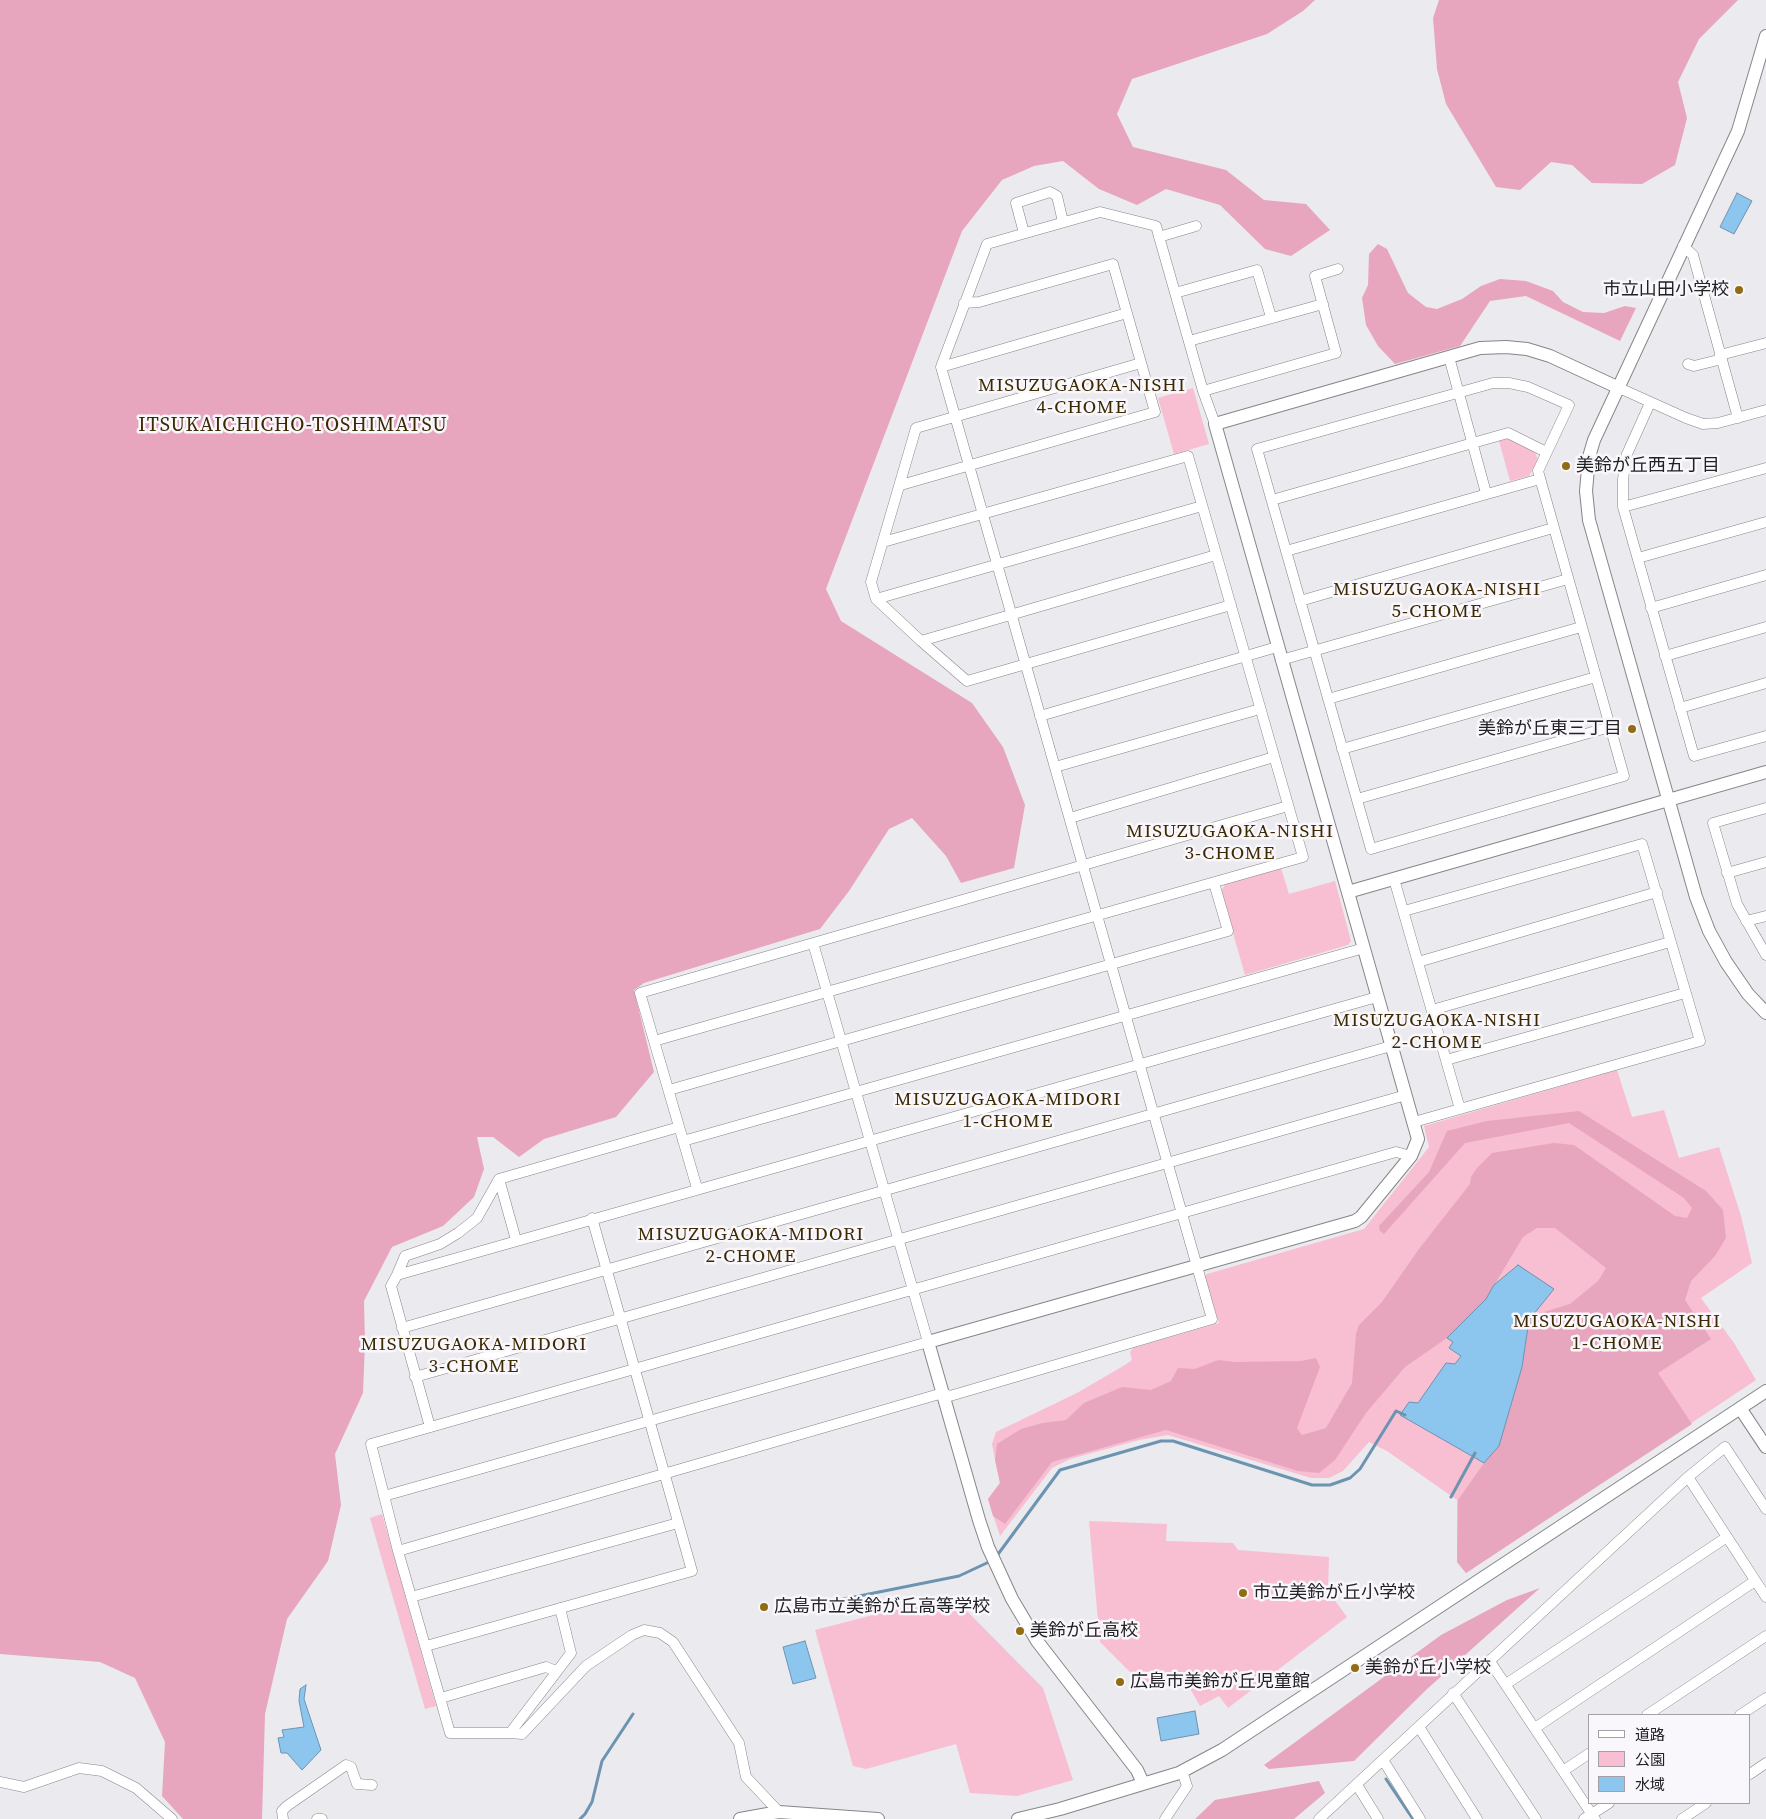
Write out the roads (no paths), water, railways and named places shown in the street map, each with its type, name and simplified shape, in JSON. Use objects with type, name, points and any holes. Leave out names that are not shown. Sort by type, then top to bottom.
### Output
[{"type":"street","points":[[1766,36],[1738,131],[1594,440],[1589,457],[1587,504],[1696,897],[1709,931],[1737,978],[1766,1013]]},
{"type":"street","points":[[1024,233],[1016,203],[1050,192],[1057,196],[1064,222]]},
{"type":"street","points":[[384,1496],[650,1419],[928,1342],[1198,1266],[1355,1221],[1361,1217],[1411,1156],[1418,1139],[1414,1122],[1215,424],[1203,391],[1156,226],[1100,212],[987,244],[942,366],[1198,1266],[1212,1320],[950,1396],[943,1393],[398,1551]]},
{"type":"street","points":[[1159,237],[1196,226]]},
{"type":"street","points":[[1683,246],[1693,255],[1738,418]]},
{"type":"street","points":[[901,484],[1155,412],[1113,264],[979,302],[964,303]]},
{"type":"street","points":[[1203,391],[1336,353],[1315,276],[1338,269]]},
{"type":"street","points":[[1175,293],[1257,270],[1271,317]]},
{"type":"street","points":[[1189,341],[1323,304]]},
{"type":"street","points":[[942,366],[1127,314]]},
{"type":"street","points":[[1688,364],[1694,366],[1766,343]]},
{"type":"street","points":[[1215,424],[1480,348],[1506,346],[1527,349],[1550,356],[1650,403],[1703,424],[1718,423],[1766,410]]},
{"type":"street","points":[[1449,357],[1486,493]]},
{"type":"street","points":[[1141,362],[916,428],[871,582],[876,599],[967,681],[1231,605]]},
{"type":"street","points":[[1493,383],[1508,383],[1528,387],[1569,405],[1546,452],[1538,471],[1624,776],[1371,849],[1257,449],[1458,392],[1493,383]]},
{"type":"street","points":[[1650,403],[1626,454],[1622,479],[1623,507],[1694,756],[1766,736]]},
{"type":"street","points":[[1272,500],[1508,433],[1546,452]]},
{"type":"street","points":[[654,1042],[1303,856],[1188,456],[883,542]]},
{"type":"street","points":[[1623,507],[1766,468]]},
{"type":"street","points":[[1286,551],[1540,479]]},
{"type":"street","points":[[876,599],[1202,506]]},
{"type":"street","points":[[1638,558],[1766,522]]},
{"type":"street","points":[[1300,601],[1553,528]]},
{"type":"street","points":[[921,641],[1216,556]]},
{"type":"street","points":[[1651,608],[1766,575]]},
{"type":"street","points":[[1282,660],[1568,578]]},
{"type":"street","points":[[1328,699],[1581,627]]},
{"type":"street","points":[[1664,656],[1766,627]]},
{"type":"street","points":[[1040,716],[1278,647]]},
{"type":"street","points":[[1342,749],[1596,677]]},
{"type":"street","points":[[1680,708],[1766,683]]},
{"type":"street","points":[[1055,767],[1260,709]]},
{"type":"street","points":[[1357,798],[1610,727]]},
{"type":"street","points":[[1070,818],[1274,757]]},
{"type":"street","points":[[1348,892],[1766,772]]},
{"type":"street","points":[[697,1188],[640,993],[1288,806]]},
{"type":"street","points":[[1766,808],[1713,823],[1727,873],[1746,922],[1766,955]]},
{"type":"street","points":[[1404,911],[1642,844],[1700,1041],[1414,1122]]},
{"type":"street","points":[[1727,873],[1766,862]]},
{"type":"street","points":[[1394,879],[1460,1109]]},
{"type":"street","points":[[669,1090],[1228,931],[1214,882]]},
{"type":"street","points":[[1418,962],[1657,892]]},
{"type":"street","points":[[1746,922],[1766,916]]},
{"type":"street","points":[[1432,1010],[1670,942]]},
{"type":"street","points":[[813,943],[979,1520],[998,1568],[1037,1641],[1137,1770],[1143,1783]]},
{"type":"street","points":[[683,1141],[1364,948]]},
{"type":"street","points":[[1446,1060],[1686,993]]},
{"type":"street","points":[[396,1274],[1377,997]]},
{"type":"street","points":[[402,1328],[1391,1046]]},
{"type":"street","points":[[415,1377],[899,1241],[1406,1095]]},
{"type":"street","points":[[430,1427],[391,1286],[404,1256],[440,1244],[458,1234],[477,1218],[499,1179],[679,1127]]},
{"type":"street","points":[[779,1812],[746,1777],[739,1743],[673,1642],[660,1633],[644,1630],[632,1635],[586,1666],[522,1734],[450,1733],[398,1551],[371,1444],[1396,1152],[1411,1156]]},
{"type":"street","points":[[499,1179],[516,1240]]},
{"type":"street","points":[[426,1646],[692,1571],[592,1218]]},
{"type":"street","points":[[1018,1819],[1060,1809],[1182,1771],[1222,1750],[1766,1390]]},
{"type":"street","points":[[1740,1408],[1766,1447]]},
{"type":"street","points":[[1319,1819],[1688,1476],[1725,1447],[1766,1509]]},
{"type":"street","points":[[1688,1476],[1766,1597]]},
{"type":"street","points":[[411,1597],[678,1523]]},
{"type":"street","points":[[1506,1684],[1727,1538]]},
{"type":"street","points":[[1535,1728],[1756,1581]]},
{"type":"street","points":[[510,1733],[571,1653],[560,1608]]},
{"type":"street","points":[[1649,1714],[1766,1636]]},
{"type":"street","points":[[1490,1660],[1563,1771],[1590,1817],[1608,1804]]},
{"type":"street","points":[[441,1698],[546,1667],[556,1671]]},
{"type":"street","points":[[1453,1693],[1536,1819]]},
{"type":"street","points":[[1742,1714],[1766,1698]]},
{"type":"street","points":[[1419,1727],[1477,1819]]},
{"type":"street","points":[[1563,1771],[1588,1754]]},
{"type":"street","points":[[1383,1760],[1420,1819]]},
{"type":"street","points":[[1751,1773],[1766,1763]]},
{"type":"street","points":[[282,1819],[282,1811],[287,1806],[346,1765],[352,1767],[357,1784],[372,1785]]},
{"type":"street","points":[[0,1782],[24,1787],[79,1768],[102,1771],[136,1788],[172,1819]]},
{"type":"street","points":[[1165,1819],[1187,1786],[1182,1771]]},
{"type":"street","points":[[1357,1785],[1378,1819]]},
{"type":"street","points":[[1682,1819],[1704,1804]]},
{"type":"street","points":[[740,1819],[779,1812],[878,1819]]},
{"type":"street","points":[[317,1819],[322,1819]]},
{"type":"water","points":[[1737,193],[1752,201],[1734,234],[1720,227]]},
{"type":"water","points":[[1518,1265],[1554,1289],[1529,1320],[1522,1367],[1499,1446],[1484,1463],[1400,1415],[1409,1402],[1418,1403],[1446,1363],[1455,1364],[1461,1356],[1449,1348],[1453,1342],[1447,1338],[1486,1299],[1494,1285]]},
{"type":"water","points":[[805,1641],[816,1678],[793,1684],[783,1647]]},
{"type":"water","points":[[306,1685],[304,1699],[321,1750],[302,1770],[287,1753],[281,1753],[278,1738],[284,1737],[282,1730],[304,1727],[299,1701],[300,1689]]},
{"type":"water","points":[[1195,1711],[1199,1734],[1161,1741],[1157,1718]]},
{"type":"waterway","points":[[996,1557],[1060,1470],[1161,1441],[1173,1441],[1312,1485],[1330,1485],[1350,1478],[1360,1469],[1396,1411],[1405,1415]]},
{"type":"waterway","points":[[1451,1497],[1475,1453]]},
{"type":"waterway","points":[[819,1604],[959,1576],[991,1561]]},
{"type":"waterway","points":[[580,1819],[592,1802],[602,1761],[633,1714]]},
{"type":"waterway","points":[[1386,1779],[1413,1819]]},
{"type":"place","name":"市立山田小学校","points":[[1739,290]]},
{"type":"place","name":"美鈴が丘西五丁目","points":[[1566,466]]},
{"type":"place","name":"美鈴が丘東三丁目","points":[[1632,729]]},
{"type":"place","name":"市立美鈴が丘小学校","points":[[1243,1593]]},
{"type":"place","name":"広島市立美鈴が丘高等学校","points":[[764,1607]]},
{"type":"place","name":"美鈴が丘高校","points":[[1020,1631]]},
{"type":"place","name":"美鈴が丘小学校","points":[[1355,1668]]},
{"type":"place","name":"広島市美鈴が丘児童館","points":[[1120,1682]]},
{"type":"district","name":"MISUZUGAOKA-NISHI 4-CHOME","points":[[1082,397]]},
{"type":"district","name":"ITSUKAICHICHO-TOSHIMATSU","points":[[293,426]]},
{"type":"district","name":"MISUZUGAOKA-NISHI 5-CHOME","points":[[1437,601]]},
{"type":"district","name":"MISUZUGAOKA-NISHI 3-CHOME","points":[[1230,843]]},
{"type":"district","name":"MISUZUGAOKA-NISHI 2-CHOME","points":[[1437,1032]]},
{"type":"district","name":"MISUZUGAOKA-MIDORI 1-CHOME","points":[[1008,1111]]},
{"type":"district","name":"MISUZUGAOKA-MIDORI 2-CHOME","points":[[751,1246]]},
{"type":"district","name":"MISUZUGAOKA-NISHI 1-CHOME","points":[[1617,1333]]},
{"type":"district","name":"MISUZUGAOKA-MIDORI 3-CHOME","points":[[474,1356]]}]
